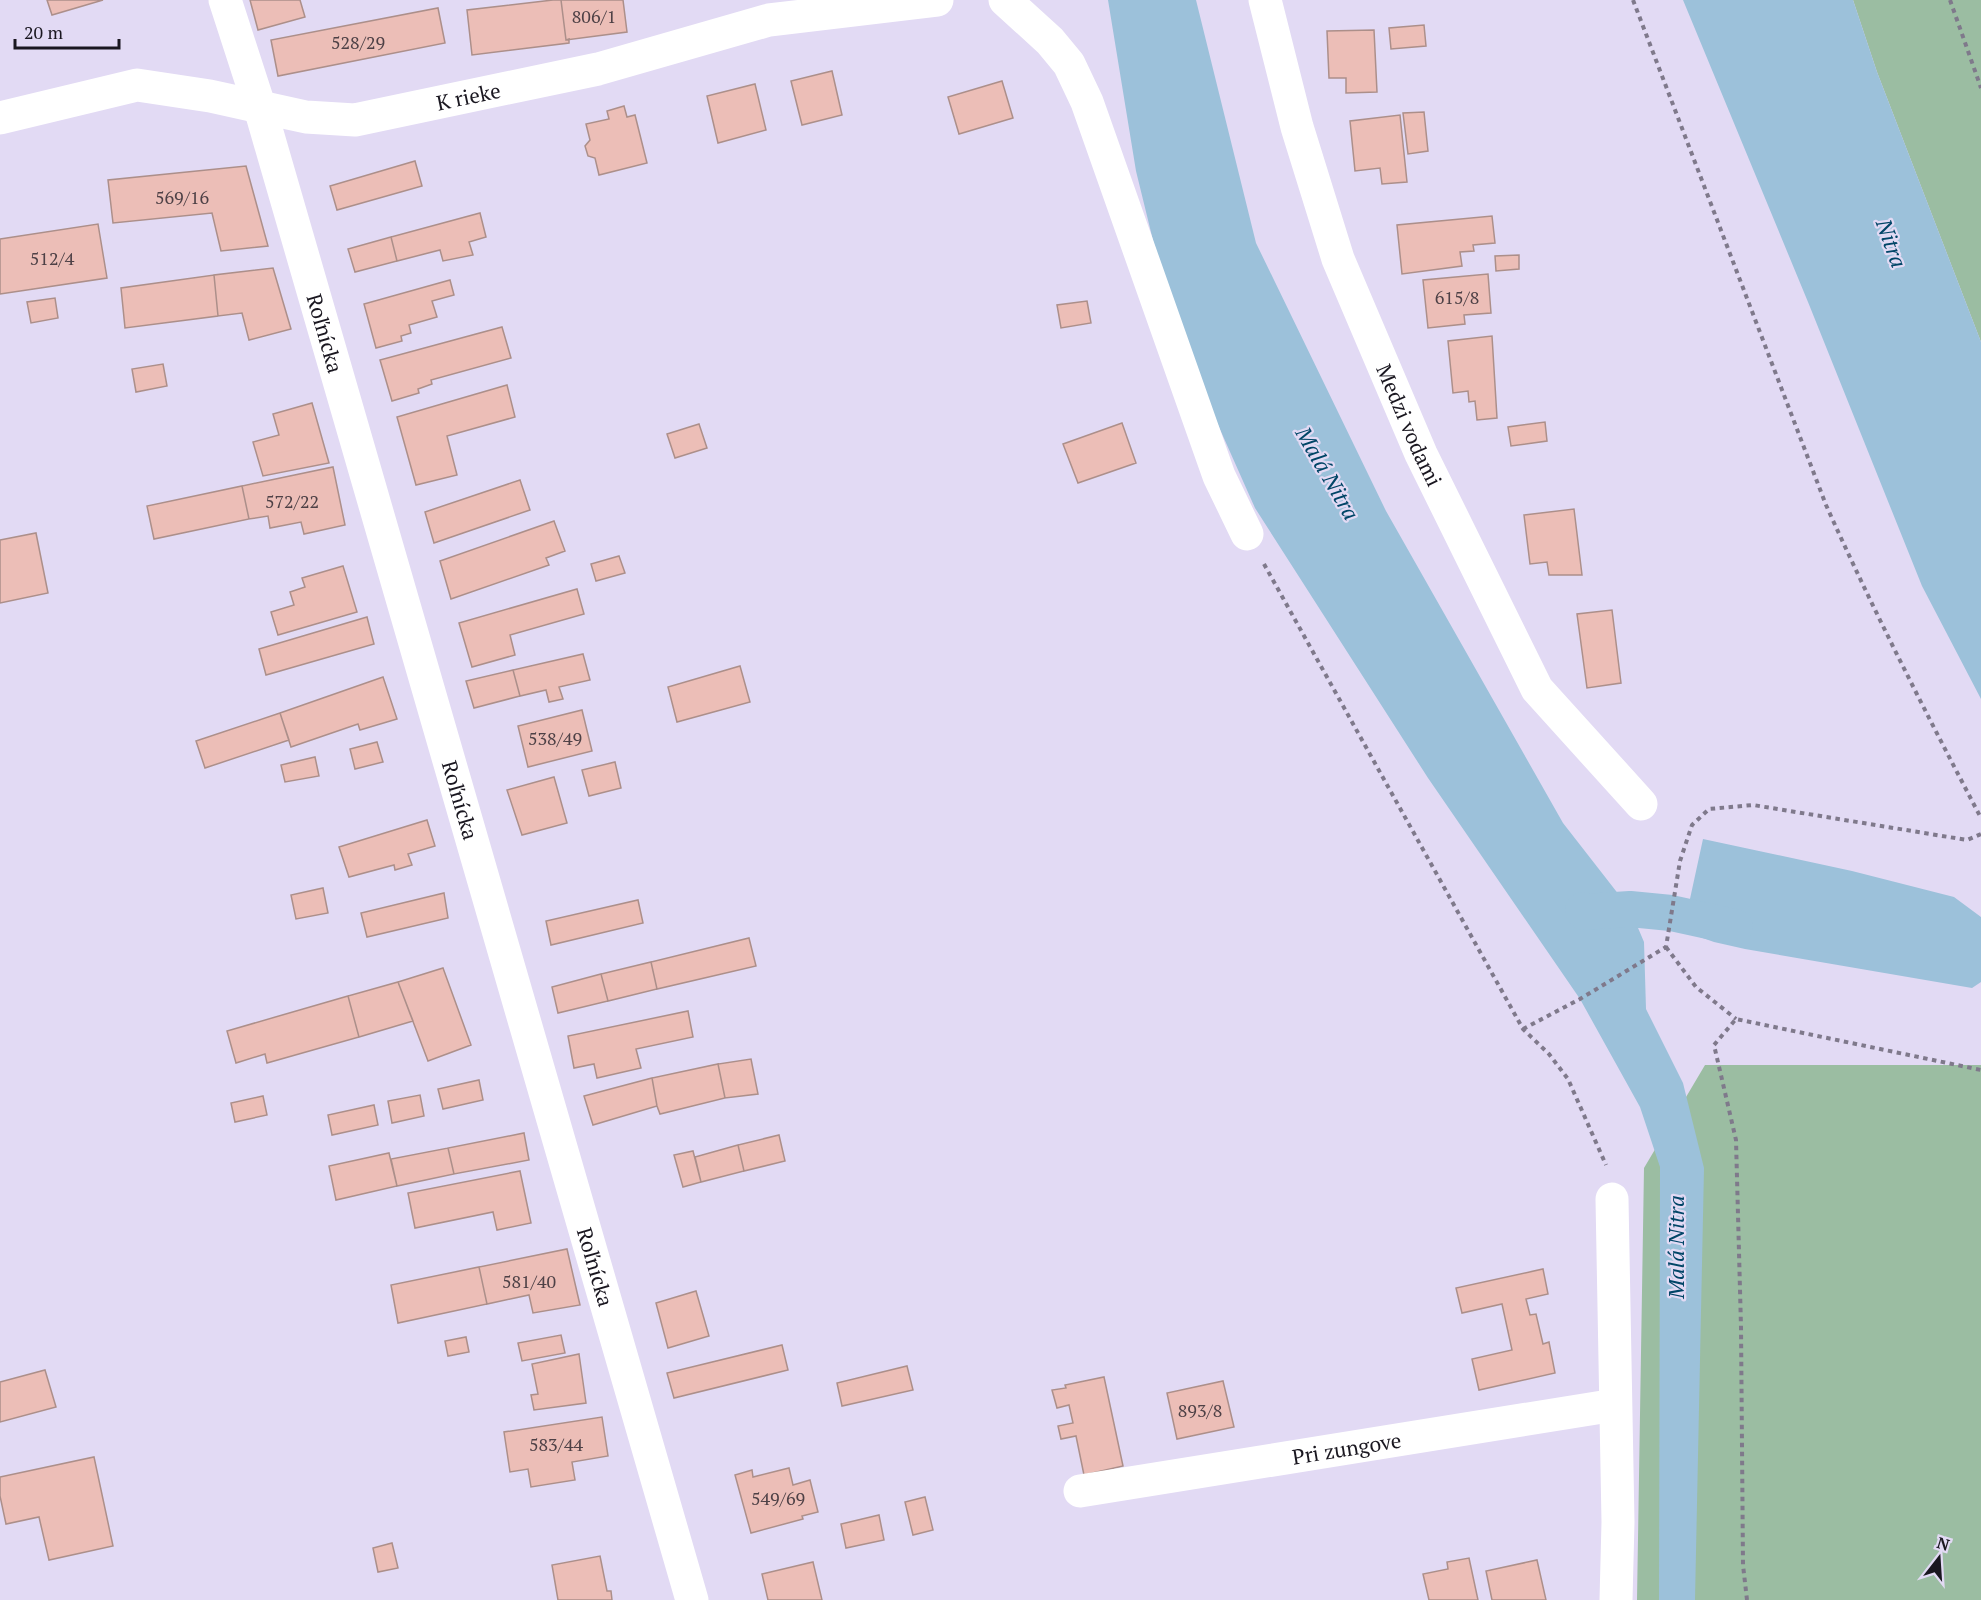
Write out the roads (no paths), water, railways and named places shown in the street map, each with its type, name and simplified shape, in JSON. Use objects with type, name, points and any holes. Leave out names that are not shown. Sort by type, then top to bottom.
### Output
[{"type":"street","name":"Roľnícka","points":[[225,0],[260,108],[692,1600]]},
{"type":"street","name":"K rieke","points":[[0,118],[137,85],[210,96],[306,117],[355,120],[598,69],[774,10],[936,0]]},
{"type":"street","points":[[1005,0],[1050,41],[1070,64],[1087,102],[1219,476],[1247,534]]},
{"type":"street","name":"Medzi vodami","points":[[1265,0],[1297,127],[1338,259],[1420,454],[1536,689],[1641,804]]},
{"type":"street","points":[[1612,1199],[1618,1522],[1616,1600]]},
{"type":"street","name":"Pri zungove","points":[[1080,1491],[1615,1405]]},
{"type":"water","points":[[1108,0],[1196,0],[1256,243],[1386,511],[1563,823],[1630,909],[1644,942],[1646,1009],[1683,1083],[1704,1168],[1695,1600],[1659,1600],[1660,1167],[1640,1107],[1580,999],[1428,778],[1255,508],[1174,326],[1136,171]]},
{"type":"water","name":"Nitra","points":[[1683,0],[1853,0],[1877,72],[1981,342],[1981,699],[1922,586]]},
{"type":"water","points":[[1703,839],[1852,871],[1954,897],[1981,917],[1981,982],[1972,988],[1745,949],[1714,942],[1683,931]]},
{"type":"waterway","name":"Malá Nitra","points":[[1583,910],[1584,912],[1630,909],[1671,913],[1735,927]]}]
